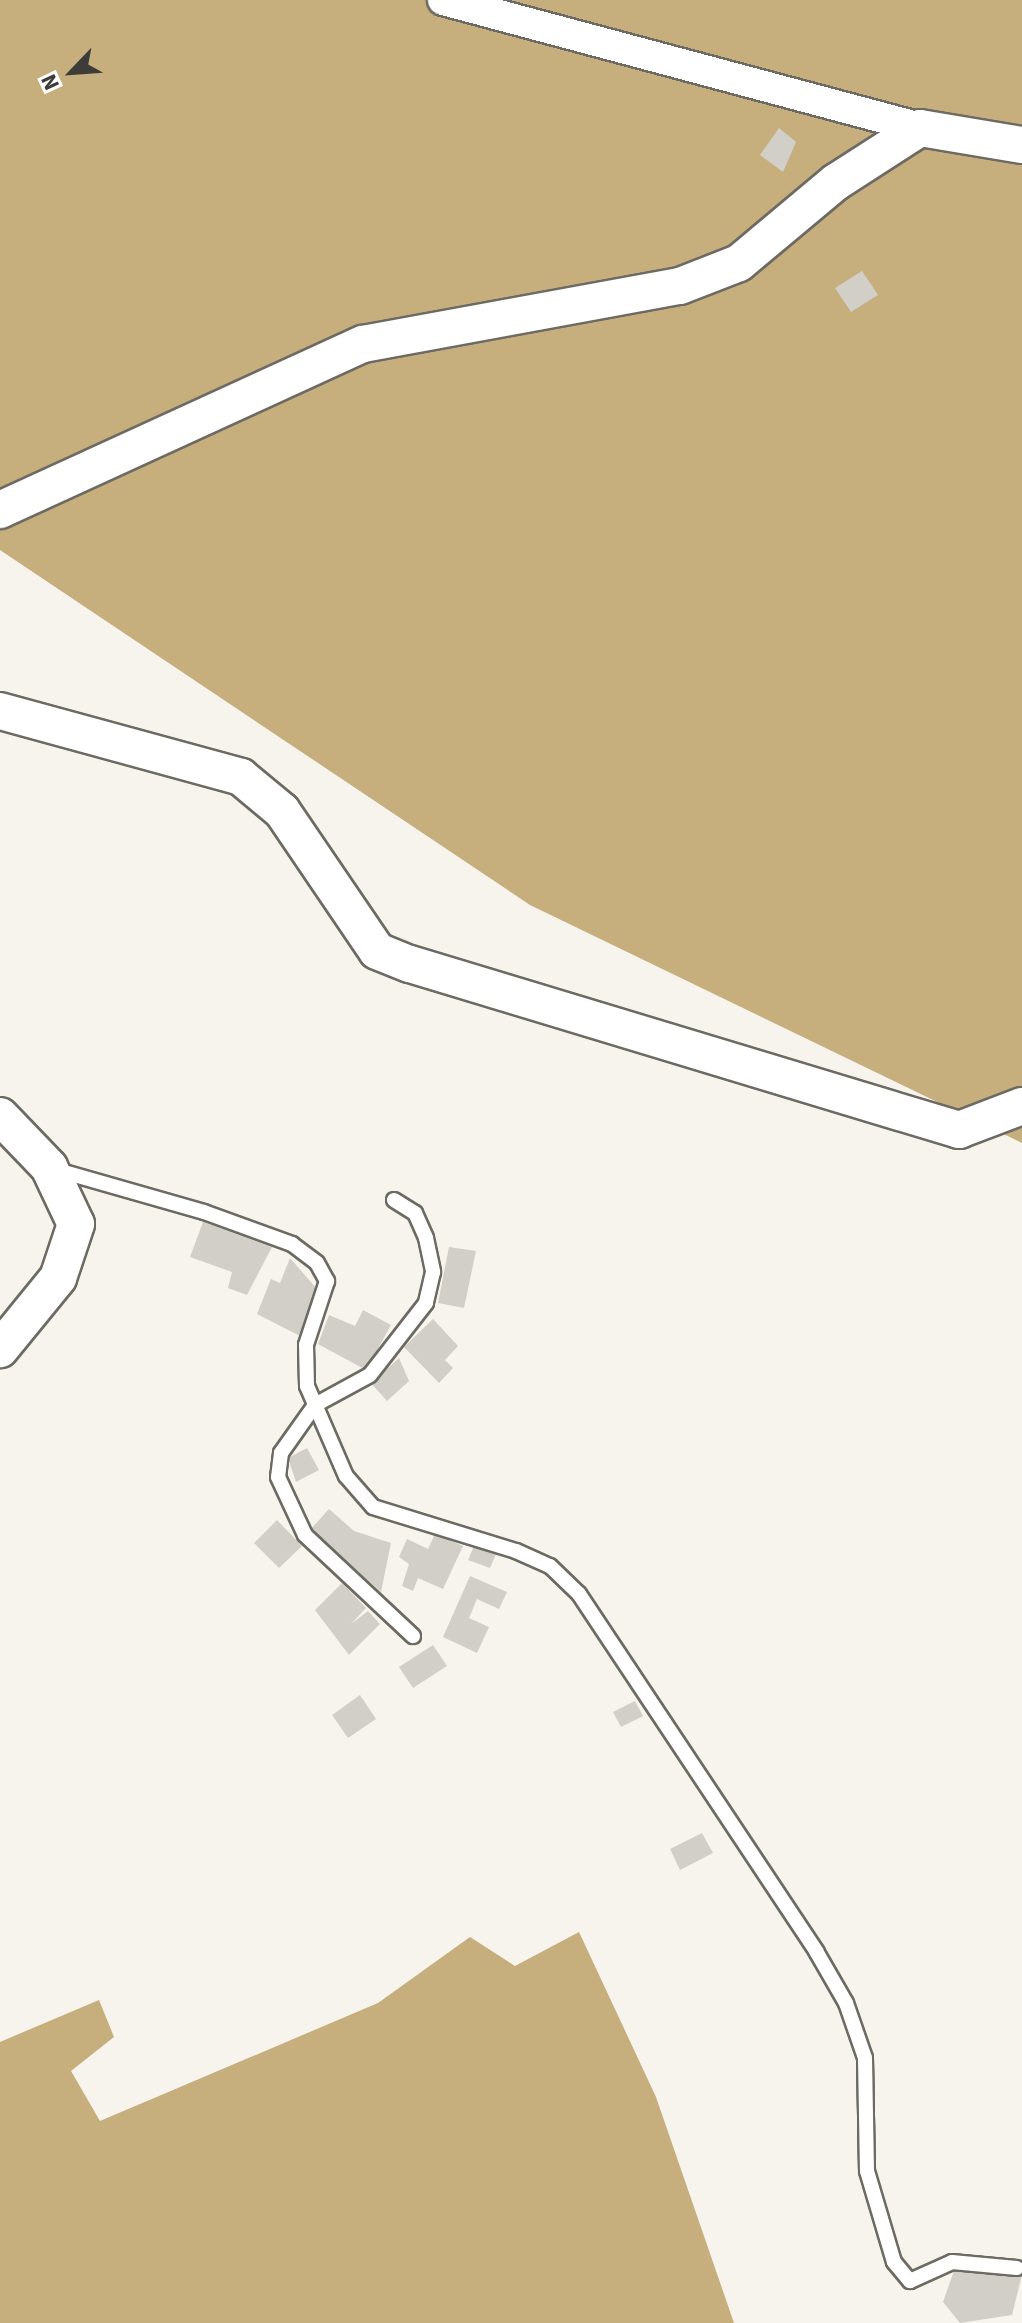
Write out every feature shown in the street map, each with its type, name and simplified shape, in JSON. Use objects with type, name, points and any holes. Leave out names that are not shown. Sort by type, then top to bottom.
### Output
[{"type":"street","points":[[443,0],[920,128],[1022,145]]},
{"type":"street","points":[[0,510],[363,344],[680,286],[739,263],[836,182],[920,128]]},
{"type":"street","points":[[0,711],[241,777],[282,811],[377,951],[410,964],[959,1130],[1022,1106]]},
{"type":"street","points":[[0,1116],[49,1167],[68,1197],[73,1248],[58,1278],[0,1349]]},
{"type":"lane","points":[[49,1167],[106,1189],[204,1212],[292,1244],[317,1263],[327,1281],[306,1345],[315,1405],[346,1476],[373,1507],[550,1566],[607,1627],[677,1748],[777,1888],[846,2003],[865,2058],[873,2203],[904,2276],[920,2278],[952,2262],[1017,2268]]},
{"type":"lane","points":[[394,1200],[415,1213],[426,1238],[433,1272],[426,1303],[370,1375],[315,1405],[281,1453],[278,1477],[286,1501],[305,1535],[413,1636]]},
{"type":"shaded area","points":[[0,0],[1022,0],[1022,1143],[530,905],[0,550]]},
{"type":"shaded area","points":[[579,1932],[656,2097],[734,2323],[0,2323],[0,2042],[99,2000],[114,2037],[71,2071],[100,2121],[378,2003],[470,1937],[515,1966]]},
{"type":"building","points":[[779,128],[796,142],[783,172],[760,155]]},
{"type":"building","points":[[862,271],[878,295],[851,312],[835,288]]},
{"type":"building","points":[[203,1222],[272,1247],[247,1295],[228,1288],[232,1272],[190,1257]]},
{"type":"building","points":[[449,1247],[476,1251],[464,1308],[438,1303]]},
{"type":"building","points":[[290,1258],[316,1288],[300,1336],[257,1314],[271,1279],[280,1283]]},
{"type":"building","points":[[363,1310],[391,1325],[366,1370],[318,1344],[329,1315],[355,1326]]},
{"type":"building","points":[[433,1319],[458,1346],[445,1360],[453,1368],[439,1383],[404,1347]]},
{"type":"building","points":[[399,1358],[409,1381],[387,1401],[371,1383]]},
{"type":"building","points":[[307,1448],[319,1470],[296,1482],[288,1458]]},
{"type":"building","points":[[329,1509],[354,1531],[391,1543],[381,1592],[311,1529]]},
{"type":"building","points":[[277,1520],[302,1546],[279,1568],[254,1543]]},
{"type":"building","points":[[435,1534],[463,1546],[443,1589],[418,1578],[413,1591],[402,1586],[409,1564],[399,1557],[407,1539],[428,1549]]},
{"type":"building","points":[[474,1546],[496,1554],[490,1568],[468,1560]]},
{"type":"building","points":[[470,1576],[507,1592],[499,1609],[477,1599],[469,1618],[489,1627],[477,1653],[443,1637]]},
{"type":"building","points":[[342,1583],[366,1608],[351,1624],[368,1611],[380,1624],[349,1655],[315,1610]]},
{"type":"building","points":[[433,1645],[447,1666],[413,1688],[399,1667]]},
{"type":"building","points":[[360,1695],[376,1719],[348,1738],[332,1715]]},
{"type":"building","points":[[635,1701],[643,1716],[621,1727],[613,1712]]},
{"type":"building","points":[[702,1833],[713,1853],[680,1870],[670,1849]]},
{"type":"building","points":[[985,2264],[1022,2275],[1012,2315],[960,2323],[943,2302],[956,2265]]}]
